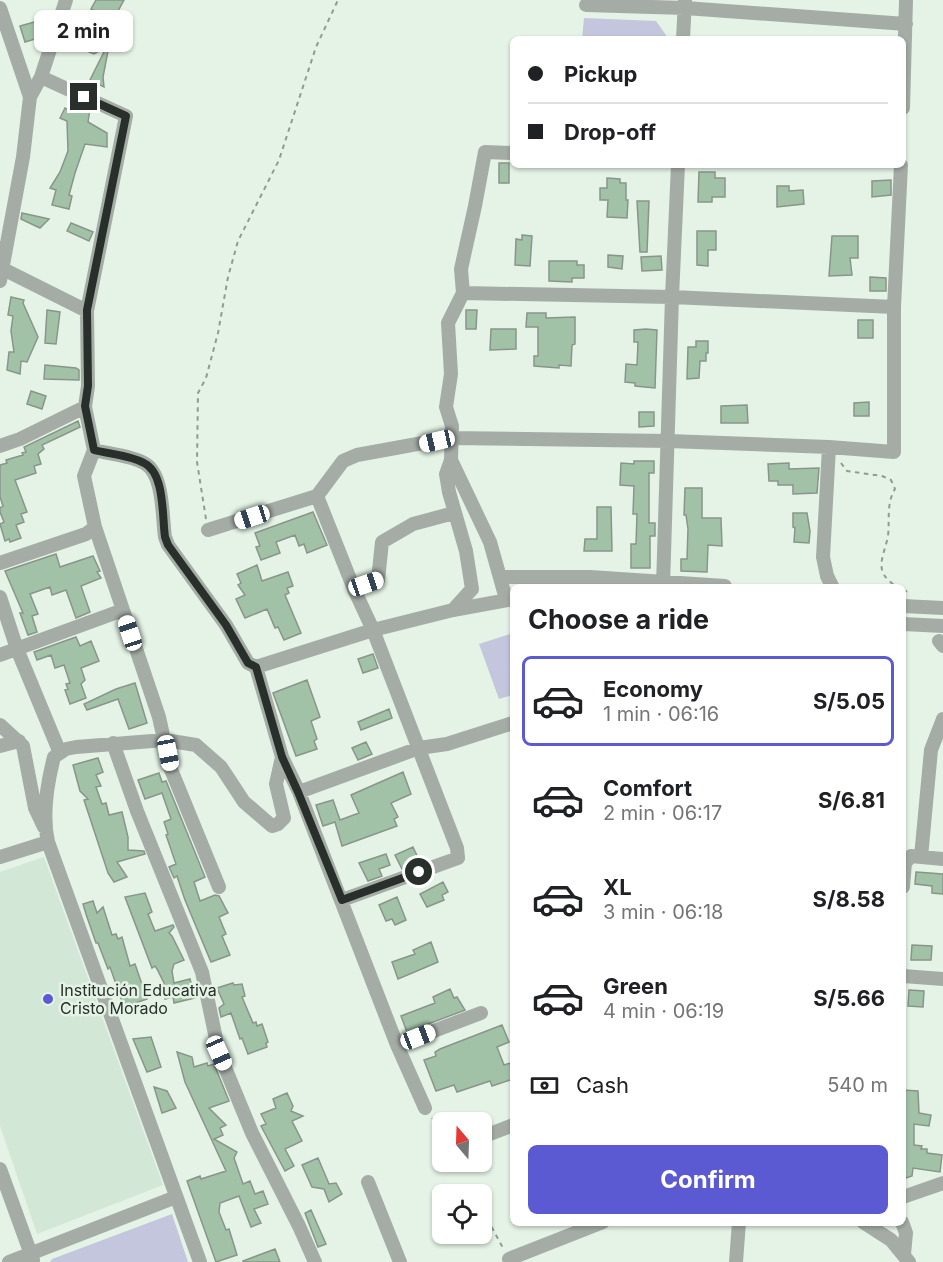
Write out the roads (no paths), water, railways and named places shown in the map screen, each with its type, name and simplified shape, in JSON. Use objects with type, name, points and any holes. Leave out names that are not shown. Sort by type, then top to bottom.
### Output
[{"type":"street","points":[[66,0],[41,77],[30,97],[23,157],[1,274],[87,310]]},
{"type":"street","points":[[906,0],[906,36]]},
{"type":"street","points":[[585,5],[685,4],[906,24]]},
{"type":"street","points":[[683,36],[685,4]]},
{"type":"street","points":[[0,8],[30,97]]},
{"type":"street","points":[[41,77],[126,116],[87,310],[88,386],[85,406],[94,450],[84,476],[95,527],[159,717],[170,767],[219,886]]},
{"type":"street","points":[[453,610],[472,590],[466,551],[454,513],[446,474],[451,460],[452,426],[446,407],[451,374],[448,323],[463,293],[460,269],[485,152],[510,153]]},
{"type":"street","points":[[500,577],[590,577],[663,584],[678,168]]},
{"type":"street","points":[[208,530],[317,496],[343,461],[357,454],[450,438],[669,441],[829,447],[894,452],[894,307],[901,168]]},
{"type":"street","points":[[463,293],[672,297],[894,307]]},
{"type":"street","points":[[0,446],[20,439],[85,406]]},
{"type":"street","points":[[829,447],[823,557],[831,584]]},
{"type":"street","points":[[94,450],[142,461],[153,470],[158,484],[168,545],[226,625],[248,663],[256,667],[373,630],[453,610],[510,599],[500,577],[490,542],[451,460]]},
{"type":"street","points":[[317,496],[419,748],[457,848],[458,858],[342,900]]},
{"type":"street","points":[[354,589],[378,580],[382,542],[413,524],[454,513]]},
{"type":"street","points":[[0,563],[86,534],[95,527]]},
{"type":"street","points":[[0,597],[17,649],[60,753]]},
{"type":"street","points":[[906,606],[943,608]]},
{"type":"street","points":[[0,655],[123,610]]},
{"type":"street","points":[[906,624],[943,626]]},
{"type":"street","points":[[256,667],[282,757],[342,900],[397,1045],[425,1108]]},
{"type":"street","points":[[921,857],[931,750],[939,743],[943,719]]},
{"type":"street","points":[[298,792],[419,748],[447,744],[510,724]]},
{"type":"street","points":[[0,725],[19,741],[26,754],[35,808],[200,1262]]},
{"type":"street","points":[[46,835],[54,757],[76,747],[165,740],[196,745],[221,767],[244,802],[272,826],[284,818],[276,784],[282,757]]},
{"type":"street","points":[[0,746],[19,741]]},
{"type":"street","points":[[113,743],[130,792],[202,972],[219,1053],[252,1133],[315,1262]]},
{"type":"street","points":[[0,857],[46,835]]},
{"type":"street","points":[[906,866],[907,859],[911,856],[943,859]]},
{"type":"street","points":[[906,976],[943,979]]},
{"type":"street","points":[[397,1045],[481,1013]]},
{"type":"street","points":[[492,1133],[510,1126]]},
{"type":"street","points":[[0,1170],[32,1258]]},
{"type":"street","points":[[368,1182],[400,1262]]},
{"type":"street","points":[[906,1196],[943,1183]]},
{"type":"street","points":[[9,1262],[32,1258],[176,1197]]},
{"type":"street","points":[[509,1259],[593,1226]]},
{"type":"street","points":[[736,1262],[739,1226]]},
{"type":"street","points":[[869,1226],[891,1240],[907,1258]]},
{"type":"street","points":[[904,1226],[907,1258]]},
{"type":"place","name":"Institución Educativa Cristo Morado","points":[[48,999]]}]
